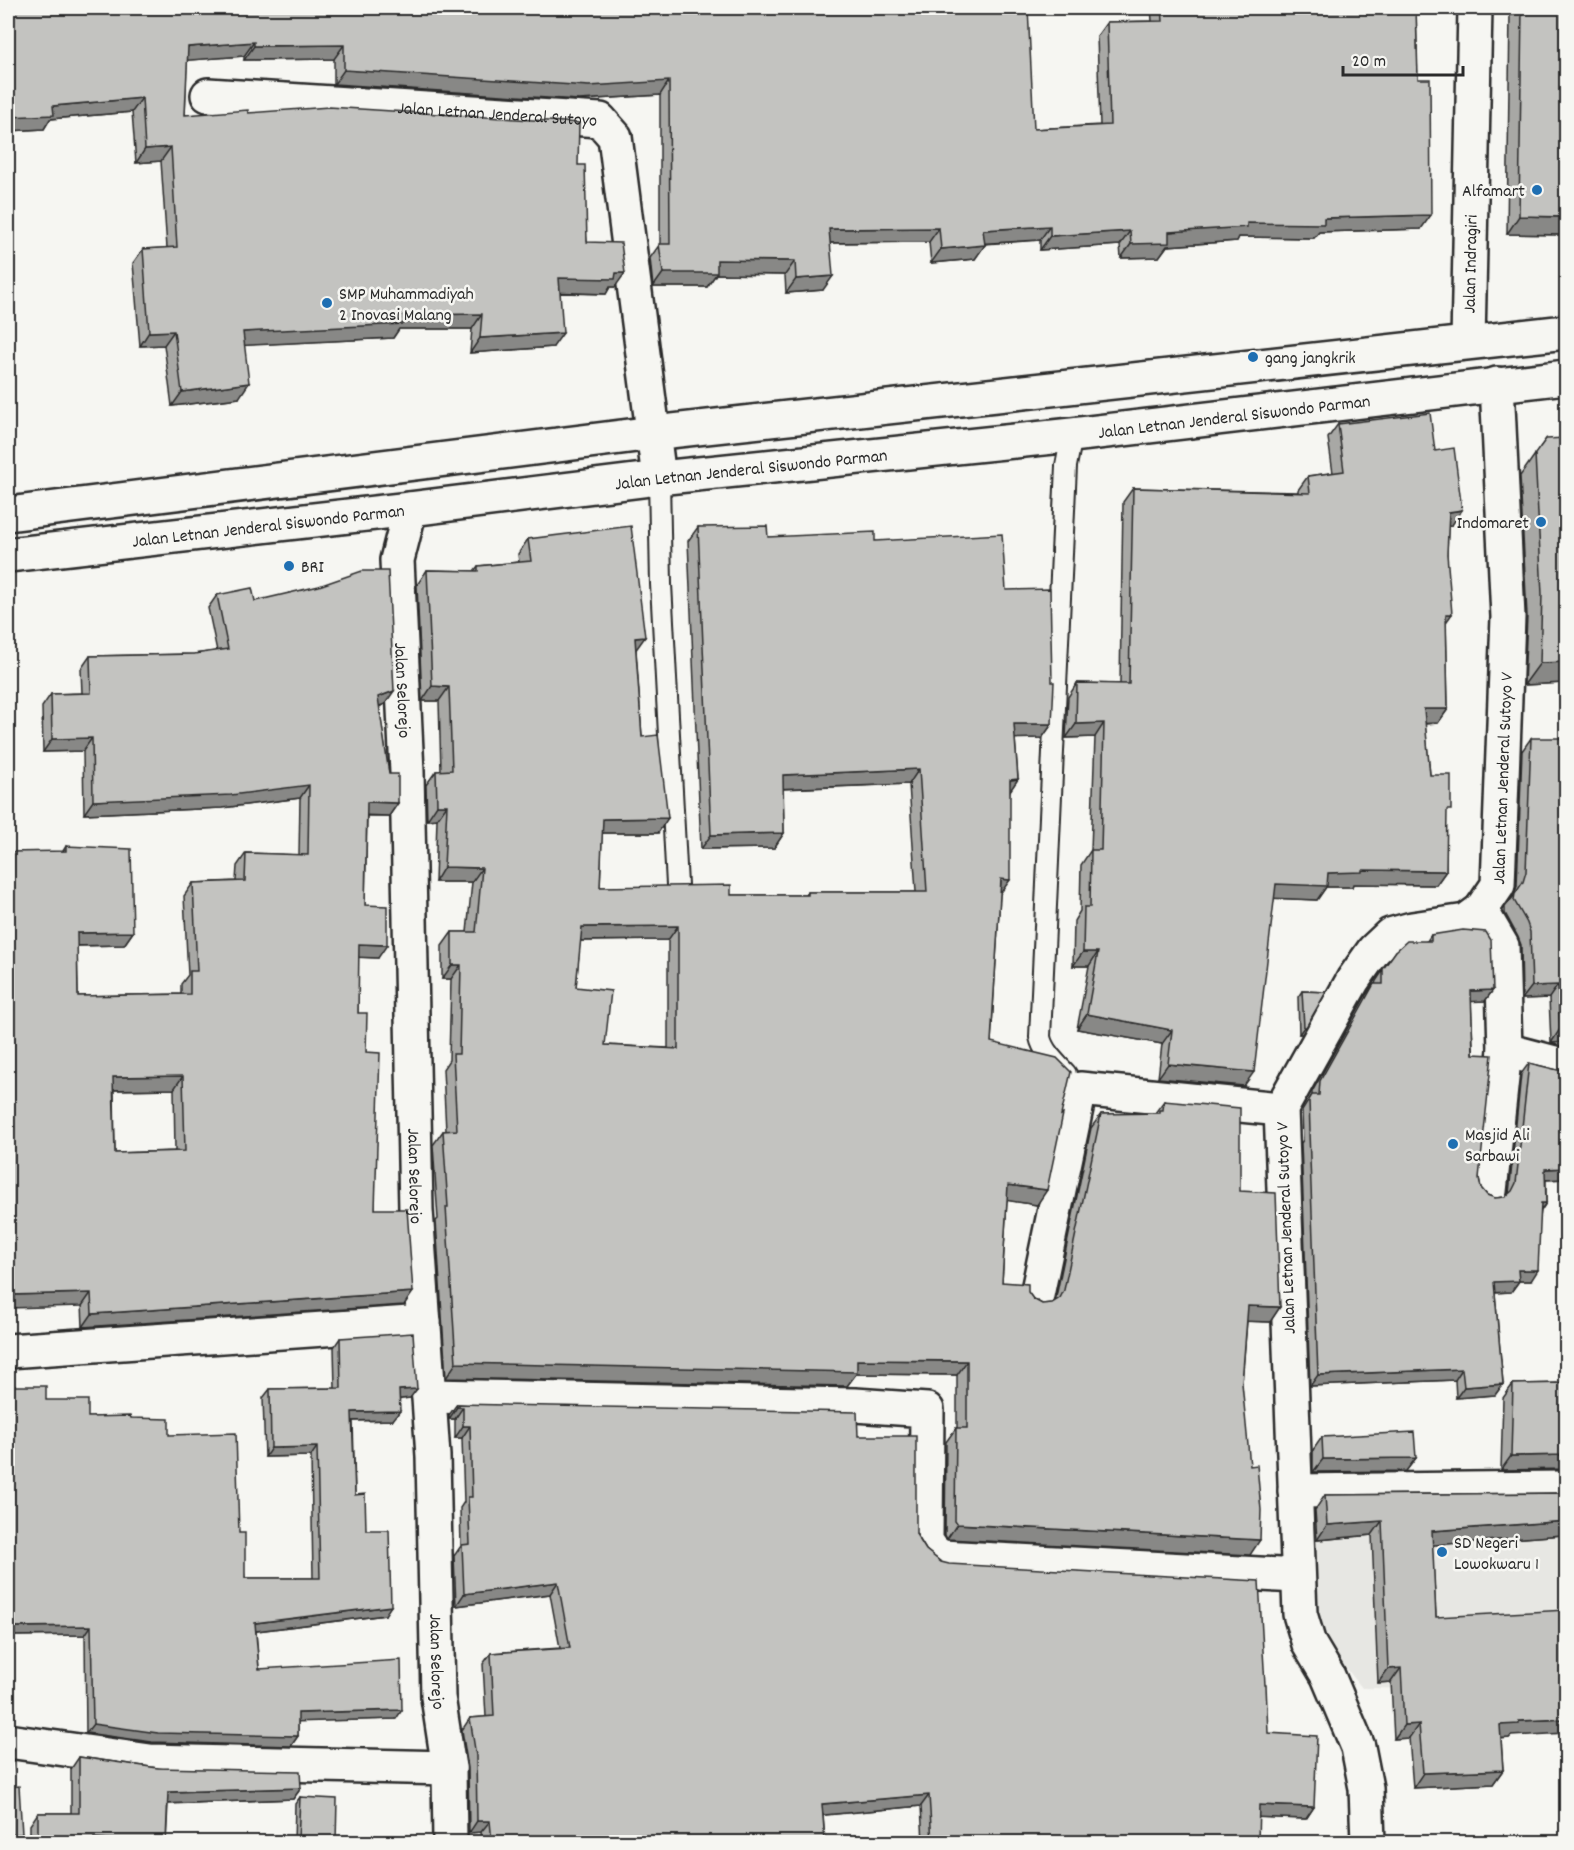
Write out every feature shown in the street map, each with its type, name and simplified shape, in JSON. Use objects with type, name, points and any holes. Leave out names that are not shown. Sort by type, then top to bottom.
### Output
[{"type":"street","name":"Jalan Indragiri","points":[[1468,342],[1475,8]]},
{"type":"street","name":"Jalan Letnan Jenderal Sutoyo","points":[[208,95],[600,120],[615,137],[659,478]]},
{"type":"street","points":[[8,514],[653,433],[1566,332]]},
{"type":"street","name":"Jalan Letnan Jenderal Siswondo Parman","points":[[8,555],[659,478],[1072,435],[1566,377]]},
{"type":"street","name":"Jalan Letnan Jenderal Sutoyo V","points":[[1368,1842],[1366,1788],[1358,1747],[1328,1676],[1308,1644],[1300,1614],[1281,1109],[1353,980],[1374,950],[1390,935],[1412,929],[1466,921],[1481,910],[1498,885],[1508,617],[1497,384]]},
{"type":"street","points":[[839,412],[841,458]]},
{"type":"street","name":"Jalan Selorejo","points":[[410,509],[397,560],[407,772],[416,1210],[433,1456],[438,1697],[449,1768],[450,1842]]},
{"type":"street","points":[[1481,910],[1502,946],[1505,1050],[1491,1191]]},
{"type":"street","points":[[1505,1050],[1566,1066]]},
{"type":"street","points":[[1036,1300],[1080,1089],[1281,1109]]},
{"type":"street","points":[[8,1351],[424,1322]]},
{"type":"street","points":[[429,1396],[855,1405],[927,1410],[926,1539],[935,1553],[942,1557],[1298,1576]]},
{"type":"street","points":[[1295,1491],[1566,1488]]},
{"type":"street","points":[[8,1741],[150,1761],[449,1768]]},
{"type":"lane","points":[[1072,435],[1066,466],[1040,1037],[1041,1044],[1050,1057],[1080,1089]]},
{"type":"lane","points":[[659,478],[661,584],[677,885]]},
{"type":"shaded area","name":"SD Negeri Lowokwaru 1","points":[[1566,1492],[1566,1691],[1362,1688],[1339,1659],[1326,1634],[1317,1606],[1316,1498]]},
{"type":"building","points":[[8,8],[1028,8],[1034,129],[1110,125],[1107,22],[1163,21],[1162,8],[1416,8],[1418,79],[1430,79],[1431,215],[1324,218],[1324,224],[1247,223],[1247,227],[1169,232],[1169,243],[1131,244],[1130,231],[1050,236],[1050,226],[983,230],[985,245],[941,249],[939,228],[829,229],[833,276],[796,279],[795,261],[717,260],[717,273],[663,273],[659,244],[670,244],[669,81],[589,86],[344,70],[344,45],[254,46],[254,42],[188,47],[185,115],[329,107],[579,123],[578,165],[585,165],[587,242],[621,243],[625,273],[616,273],[615,279],[559,278],[563,333],[480,338],[482,314],[403,315],[403,324],[243,332],[249,383],[182,392],[174,331],[149,332],[143,249],[177,247],[171,147],[145,149],[142,98],[53,106],[54,115],[8,117]]},
{"type":"building","points":[[1522,8],[1566,8],[1566,217],[1519,216]]},
{"type":"building","points":[[1430,413],[1435,451],[1454,448],[1462,510],[1449,512],[1447,554],[1452,614],[1446,614],[1448,709],[1424,709],[1430,775],[1451,775],[1451,810],[1447,810],[1446,871],[1362,870],[1362,872],[1328,873],[1327,886],[1276,884],[1254,1072],[1168,1064],[1172,1030],[1087,1014],[1098,952],[1083,952],[1084,907],[1090,907],[1091,850],[1101,850],[1104,723],[1076,724],[1077,683],[1129,684],[1133,488],[1310,493],[1308,476],[1344,471],[1338,424]]},
{"type":"building","points":[[1566,438],[1566,662],[1540,663],[1542,594],[1535,454],[1546,439]]},
{"type":"building","points":[[631,526],[645,637],[635,638],[642,737],[658,735],[668,818],[603,819],[600,887],[731,885],[731,895],[808,895],[808,892],[927,892],[919,769],[783,775],[784,833],[711,835],[698,527],[767,526],[768,537],[875,532],[875,541],[1002,534],[1006,590],[1050,589],[1052,682],[1054,682],[1052,724],[1014,724],[1018,779],[1010,780],[1010,880],[1001,879],[991,1042],[1057,1058],[1071,1072],[1047,1190],[1008,1185],[1002,1282],[1028,1284],[1028,1292],[1033,1299],[1042,1304],[1052,1303],[1060,1298],[1064,1290],[1101,1114],[1160,1113],[1160,1110],[1163,1110],[1164,1101],[1240,1108],[1240,1191],[1276,1193],[1280,1307],[1248,1306],[1242,1383],[1250,1466],[1257,1465],[1261,1510],[1260,1540],[957,1524],[955,1521],[956,1428],[967,1428],[967,1361],[857,1360],[857,1372],[456,1363],[443,1131],[457,1130],[453,1054],[459,1054],[461,965],[452,965],[452,932],[476,932],[482,868],[444,867],[447,805],[437,805],[436,771],[452,770],[449,687],[432,686],[427,570],[478,571],[478,566],[531,561],[528,539]],"holes":[[[678,926],[678,1049],[605,1045],[611,991],[576,987],[582,927]]]},
{"type":"building","points":[[362,571],[388,571],[394,691],[378,697],[389,774],[398,774],[398,803],[367,802],[365,905],[387,906],[387,945],[359,944],[358,1013],[367,1013],[366,1052],[380,1053],[375,1209],[407,1209],[413,1292],[92,1314],[91,1293],[8,1295],[8,852],[66,851],[66,846],[131,849],[133,932],[77,933],[78,996],[190,994],[190,971],[197,971],[193,883],[245,881],[246,853],[308,855],[309,785],[231,795],[93,801],[92,738],[52,739],[51,694],[91,693],[90,656],[194,654],[228,649],[217,595],[252,588],[255,601],[319,586]],"holes":[[[183,1076],[185,1151],[115,1153],[113,1077]]]},
{"type":"building","points":[[1531,738],[1566,738],[1566,1029],[1560,1029],[1558,985],[1532,986],[1530,932],[1514,900],[1526,872]]},
{"type":"building","points":[[1463,930],[1486,932],[1491,940],[1493,990],[1471,991],[1473,1054],[1492,1055],[1479,1178],[1481,1188],[1487,1195],[1495,1198],[1505,1197],[1516,1183],[1529,1063],[1566,1072],[1566,1168],[1545,1169],[1546,1203],[1541,1203],[1538,1270],[1518,1270],[1519,1281],[1494,1282],[1503,1384],[1464,1387],[1462,1369],[1318,1375],[1309,1100],[1312,1095],[1319,1095],[1320,1081],[1374,984],[1383,984],[1383,969],[1396,951],[1407,941],[1431,941],[1431,935]]},
{"type":"building","points":[[1302,991],[1326,992],[1306,1027],[1304,1027]]},
{"type":"building","points":[[413,1333],[417,1389],[399,1390],[400,1411],[352,1412],[355,1495],[365,1494],[366,1530],[389,1530],[391,1606],[255,1623],[259,1669],[401,1660],[402,1710],[298,1713],[298,1736],[158,1733],[93,1724],[91,1626],[8,1627],[8,1390],[11,1390],[10,1386],[46,1386],[46,1400],[88,1400],[88,1417],[130,1416],[131,1418],[169,1419],[169,1435],[236,1433],[239,1533],[245,1533],[245,1578],[320,1578],[317,1447],[271,1448],[270,1389],[341,1388],[340,1338]]},
{"type":"building","points":[[1566,1383],[1566,1455],[1511,1456],[1513,1384]]},
{"type":"building","points":[[457,1404],[857,1412],[858,1436],[916,1436],[916,1534],[926,1550],[941,1562],[1259,1581],[1268,1733],[1317,1736],[1314,1807],[1259,1805],[1258,1842],[932,1842],[929,1795],[822,1804],[825,1842],[492,1842],[490,1821],[477,1821],[476,1756],[470,1718],[494,1716],[491,1653],[570,1648],[558,1582],[464,1594],[462,1545],[470,1544],[468,1497],[472,1497],[470,1426],[463,1426],[463,1407],[457,1407]]},
{"type":"building","points":[[1414,1432],[1416,1458],[1323,1459],[1322,1437]]},
{"type":"building","points":[[1566,1493],[1566,1521],[1432,1531],[1436,1617],[1566,1610],[1566,1719],[1519,1721],[1519,1724],[1500,1725],[1503,1770],[1423,1773],[1419,1724],[1404,1725],[1401,1668],[1388,1669],[1382,1521],[1327,1525],[1325,1495]]},
{"type":"building","points":[[8,1745],[14,1748],[11,1787],[19,1786],[22,1834],[8,1835]]},
{"type":"building","points":[[79,1757],[158,1768],[300,1771],[301,1788],[168,1792],[166,1842],[94,1838],[95,1842],[38,1842],[38,1813],[79,1813]]},
{"type":"building","points":[[300,1797],[337,1799],[336,1842],[298,1842]]},
{"type":"place","name":"Alfamart","points":[[1537,190]]},
{"type":"place","name":"SMP Muhammadiyah 2 Inovasi Malang","points":[[327,303]]},
{"type":"place","name":"gang jangkrik","points":[[1253,357]]},
{"type":"place","name":"Indomaret","points":[[1541,522]]},
{"type":"place","name":"BRI","points":[[289,566]]},
{"type":"place","name":"Masjid Ali Sarbawi","points":[[1453,1144]]},
{"type":"place","name":"SD Negeri Lowokwaru 1","points":[[1442,1552]]}]
